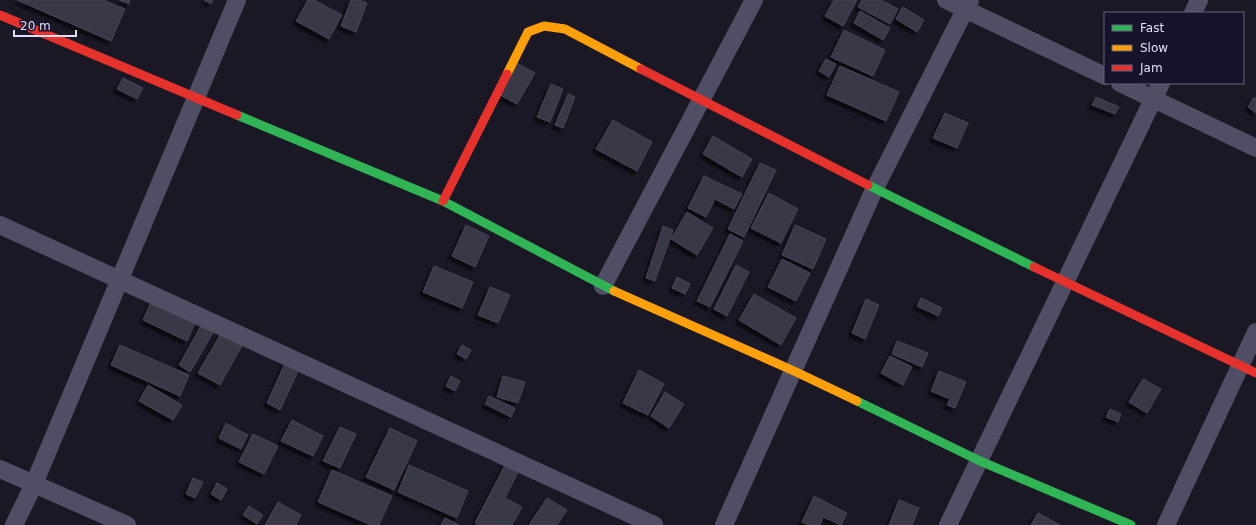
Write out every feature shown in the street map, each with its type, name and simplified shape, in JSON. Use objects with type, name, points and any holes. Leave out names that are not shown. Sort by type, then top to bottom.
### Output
[{"type":"street","points":[[14,525],[34,484],[237,0]]},
{"type":"street","points":[[603,286],[754,0]]},
{"type":"street","points":[[946,0],[967,5],[1104,75]]},
{"type":"street","points":[[1193,12],[1199,0]]},
{"type":"street","points":[[724,525],[874,190],[967,5]]},
{"type":"street","points":[[0,16],[443,201],[603,286],[794,371],[980,461],[1131,525]]},
{"type":"street","points":[[443,201],[528,32],[544,26],[565,29],[874,190],[1064,283],[1256,372]]},
{"type":"street","points":[[1125,84],[1158,91],[1256,148]]},
{"type":"street","points":[[948,525],[1158,91]]},
{"type":"street","points":[[0,225],[654,525]]},
{"type":"street","points":[[1166,525],[1256,332]]},
{"type":"street","points":[[0,469],[127,525]]},
{"type":"building","points":[[17,0],[103,0],[125,9],[111,41]]},
{"type":"building","points":[[119,0],[130,0],[129,4]]},
{"type":"building","points":[[204,0],[213,0],[211,4]]},
{"type":"building","points":[[308,0],[314,0],[342,15],[329,39],[296,21]]},
{"type":"building","points":[[351,0],[359,0],[367,3],[356,32],[341,26]]},
{"type":"building","points":[[834,0],[857,0],[843,26],[825,16]]},
{"type":"building","points":[[862,0],[881,0],[898,9],[890,24],[858,7]]},
{"type":"building","points":[[903,7],[924,20],[917,32],[896,19]]},
{"type":"building","points":[[860,11],[890,28],[883,40],[854,23]]},
{"type":"building","points":[[844,30],[885,50],[873,76],[831,57]]},
{"type":"building","points":[[826,59],[836,64],[829,77],[819,71]]},
{"type":"building","points":[[517,63],[535,73],[517,104],[500,95]]},
{"type":"building","points":[[840,66],[899,92],[886,121],[827,95]]},
{"type":"building","points":[[123,78],[143,88],[137,99],[117,89]]},
{"type":"building","points":[[551,84],[563,89],[550,122],[537,117]]},
{"type":"building","points":[[568,94],[575,97],[563,128],[555,125]]},
{"type":"building","points":[[1096,97],[1119,107],[1115,114],[1092,105]]},
{"type":"building","points":[[1254,97],[1256,99],[1256,113],[1248,107]]},
{"type":"building","points":[[945,113],[968,123],[957,148],[933,138]]},
{"type":"building","points":[[613,120],[652,142],[637,171],[596,149]]},
{"type":"building","points":[[713,136],[752,159],[742,177],[703,154]]},
{"type":"building","points":[[760,163],[776,170],[744,237],[728,229]]},
{"type":"building","points":[[704,176],[742,194],[734,209],[715,199],[706,217],[688,208]]},
{"type":"building","points":[[769,193],[798,209],[781,243],[751,228]]},
{"type":"building","points":[[687,212],[713,228],[697,255],[671,239]]},
{"type":"building","points":[[466,225],[489,236],[475,267],[452,256]]},
{"type":"building","points":[[795,225],[826,239],[813,269],[782,255]]},
{"type":"building","points":[[663,226],[673,230],[655,281],[646,278]]},
{"type":"building","points":[[730,234],[743,241],[710,307],[697,301]]},
{"type":"building","points":[[782,259],[810,273],[796,301],[768,287]]},
{"type":"building","points":[[736,265],[749,272],[727,316],[714,309]]},
{"type":"building","points":[[434,266],[473,282],[462,308],[423,292]]},
{"type":"building","points":[[677,277],[690,284],[685,294],[672,288]]},
{"type":"building","points":[[490,287],[510,295],[498,323],[478,315]]},
{"type":"building","points":[[754,294],[796,318],[781,345],[739,320]]},
{"type":"building","points":[[921,298],[942,308],[938,316],[917,306]]},
{"type":"building","points":[[866,299],[879,305],[865,339],[852,333]]},
{"type":"building","points":[[152,300],[196,321],[187,341],[143,320]]},
{"type":"building","points":[[202,324],[214,331],[190,372],[179,365]]},
{"type":"building","points":[[223,330],[244,342],[220,385],[198,373]]},
{"type":"building","points":[[897,341],[928,353],[922,367],[892,354]]},
{"type":"building","points":[[120,345],[189,375],[180,396],[111,365]]},
{"type":"building","points":[[462,345],[471,350],[466,359],[457,354]]},
{"type":"building","points":[[890,356],[912,367],[903,385],[881,373]]},
{"type":"building","points":[[286,361],[300,367],[280,410],[267,403]]},
{"type":"building","points":[[639,370],[664,384],[648,415],[623,403]]},
{"type":"building","points":[[939,371],[966,382],[955,408],[947,405],[950,399],[931,391]]},
{"type":"building","points":[[451,376],[460,381],[455,391],[446,386]]},
{"type":"building","points":[[503,376],[525,382],[518,403],[497,397]]},
{"type":"building","points":[[1143,379],[1161,389],[1147,413],[1129,402]]},
{"type":"building","points":[[148,385],[182,405],[173,420],[139,401]]},
{"type":"building","points":[[665,392],[684,404],[669,428],[651,416]]},
{"type":"building","points":[[489,396],[515,408],[511,417],[485,404]]},
{"type":"building","points":[[1110,409],[1121,414],[1118,422],[1106,417]]},
{"type":"building","points":[[292,420],[323,436],[313,456],[281,441]]},
{"type":"building","points":[[226,423],[248,435],[241,449],[219,438]]},
{"type":"building","points":[[340,427],[356,434],[340,468],[323,461]]},
{"type":"building","points":[[390,428],[417,441],[394,490],[366,477]]},
{"type":"building","points":[[253,434],[278,446],[264,474],[239,462]]},
{"type":"building","points":[[507,461],[520,468],[505,498],[522,507],[512,525],[478,525],[475,523]]},
{"type":"building","points":[[409,465],[468,491],[457,518],[398,492]]},
{"type":"building","points":[[332,470],[392,496],[379,525],[371,525],[318,502]]},
{"type":"building","points":[[193,478],[203,482],[195,498],[186,494]]},
{"type":"building","points":[[217,483],[227,489],[221,500],[211,494]]},
{"type":"building","points":[[814,496],[847,513],[841,525],[823,517],[820,525],[809,525],[802,522]]},
{"type":"building","points":[[547,498],[567,510],[557,525],[529,525]]},
{"type":"building","points":[[899,500],[919,508],[912,525],[889,525]]},
{"type":"building","points":[[278,502],[301,515],[296,525],[265,525]]},
{"type":"building","points":[[249,506],[263,515],[257,524],[243,515]]},
{"type":"building","points":[[1038,513],[1060,525],[1031,525]]},
{"type":"building","points":[[445,518],[459,525],[441,525]]},
{"type":"traffic: fast","points":[[237,115],[443,201],[614,291]]},
{"type":"traffic: fast","points":[[868,185],[1034,267]]},
{"type":"traffic: fast","points":[[857,401],[980,461],[1131,525]]},
{"type":"traffic: slow","points":[[507,74],[528,32],[544,26],[565,29],[641,69]]},
{"type":"traffic: slow","points":[[614,291],[794,371],[857,401]]},
{"type":"traffic: jam","points":[[0,15],[237,115]]},
{"type":"traffic: jam","points":[[641,69],[868,185]]},
{"type":"traffic: jam","points":[[443,201],[507,74]]},
{"type":"traffic: jam","points":[[1034,267],[1256,373]]}]
